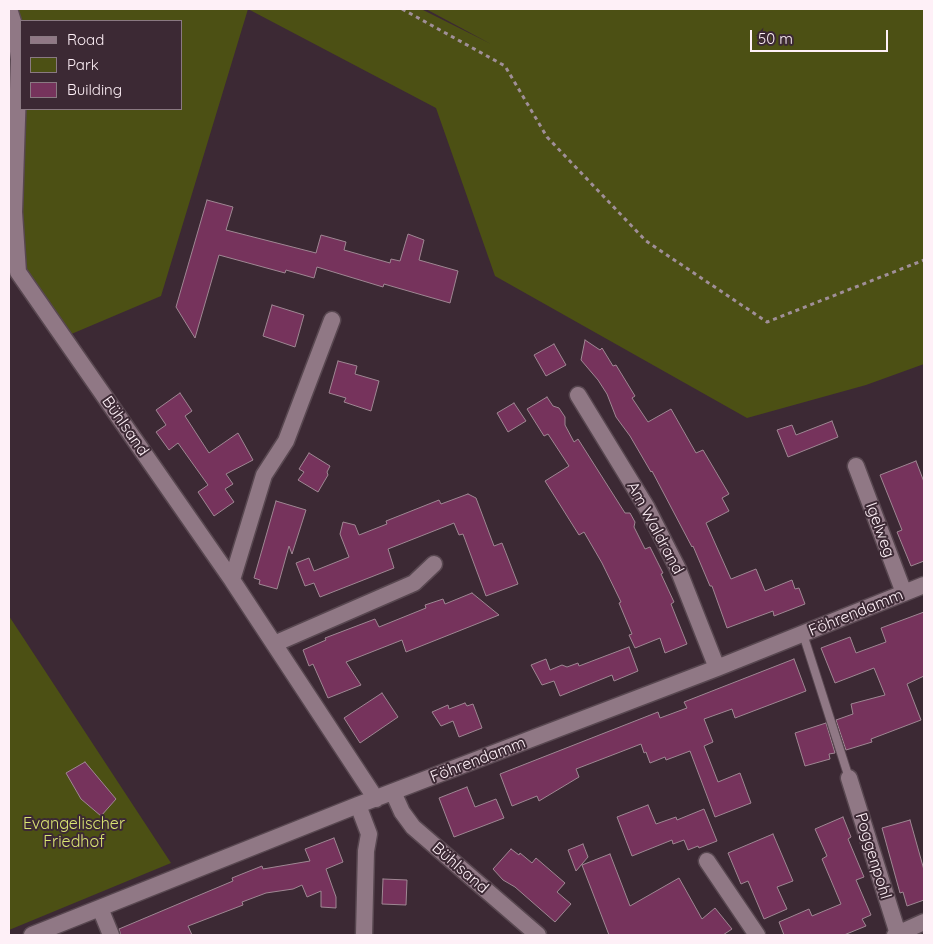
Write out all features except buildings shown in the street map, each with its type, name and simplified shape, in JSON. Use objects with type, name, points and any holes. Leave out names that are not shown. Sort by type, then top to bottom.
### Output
[{"type":"street","name":"Bühlsand","points":[[9,9],[15,28],[19,59],[14,212],[18,272],[232,580],[376,799]]},
{"type":"street","points":[[232,580],[264,476],[286,441],[332,320]]},
{"type":"street","name":"Am Waldrand","points":[[578,395],[646,508],[678,570],[717,668]]},
{"type":"street","name":"Igelweg","points":[[856,466],[904,593]]},
{"type":"street","points":[[274,644],[414,583],[434,564]]},
{"type":"street","name":"Föhrendamm","points":[[32,935],[358,806],[717,668],[924,585]]},
{"type":"street","name":"Poggenpohl","points":[[849,778],[896,934],[924,922]]},
{"type":"street","name":"Bühlsand","points":[[394,792],[402,812],[414,827],[538,935]]},
{"type":"street","points":[[358,806],[370,834],[366,851],[364,935]]},
{"type":"street","points":[[707,861],[757,935]]},
{"type":"street","points":[[100,908],[111,935]]},
{"type":"lane","points":[[803,634],[849,778]]},
{"type":"path","points":[[402,9],[504,66],[547,137],[646,241],[767,322],[924,260]]},
{"type":"green space","points":[[12,9],[248,9],[161,296],[69,335],[25,270],[19,237],[22,110],[182,110],[182,20],[20,20]]},
{"type":"green space","points":[[248,9],[421,9],[491,44],[426,9],[924,9],[924,364],[866,385],[747,418],[495,276],[436,108]]},
{"type":"green space","name":"Evangelischer Friedhof","points":[[9,616],[171,863],[9,930]]}]
